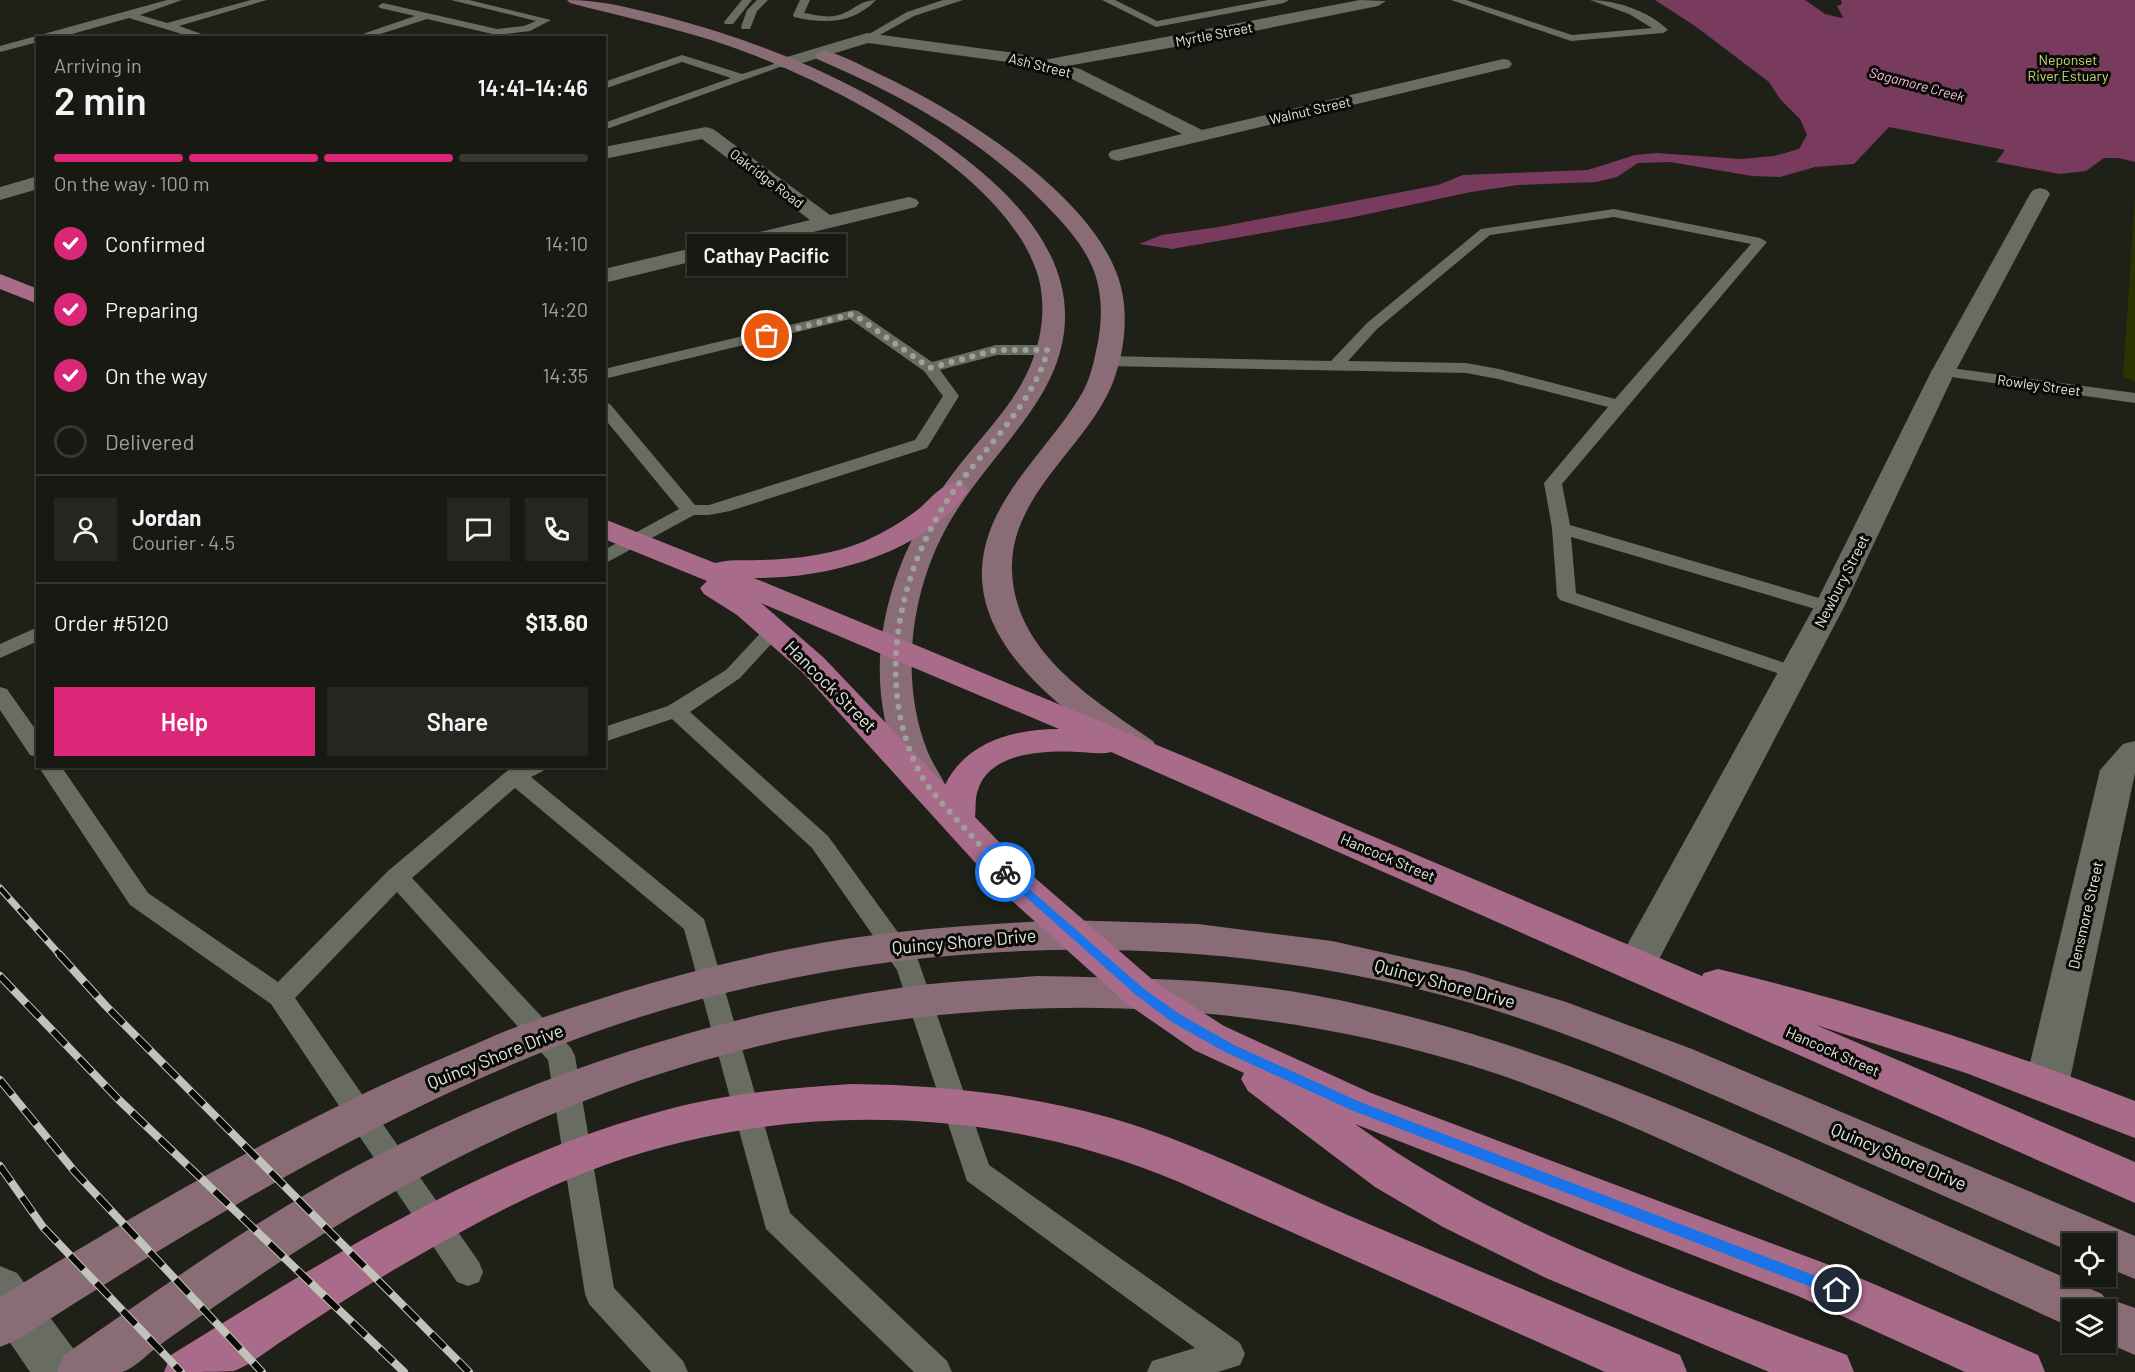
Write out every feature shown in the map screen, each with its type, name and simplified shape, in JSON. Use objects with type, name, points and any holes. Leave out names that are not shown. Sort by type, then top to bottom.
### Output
[{"type":"main road","points":[[575,0],[658,19],[705,33],[800,53],[908,94],[953,121],[1014,164],[1060,208],[1089,241],[1110,285],[1112,336],[1103,376],[1094,395],[1027,490],[1005,528],[997,573],[1004,611],[1014,634],[1032,661],[1077,702],[1144,752]]},
{"type":"main road","points":[[712,17],[762,32]]},
{"type":"main road","points":[[800,53],[862,99],[914,130],[973,175],[1010,210],[1033,240],[1049,278],[1054,320],[1048,350],[1039,373],[1023,401],[954,491],[929,531],[911,574],[903,601],[896,675],[903,734],[920,774],[945,807],[955,802],[959,788],[968,772],[980,760],[1023,742],[1081,740],[1144,752]]},
{"type":"main road","points":[[0,281],[36,296]]},
{"type":"main road","points":[[697,565],[723,569],[780,569],[817,564],[861,553],[910,530],[932,514],[954,491]]},
{"type":"main road","name":"Hancock Street","points":[[606,529],[898,647],[1144,752],[2135,1183]]},
{"type":"main road","name":"Hancock Street","points":[[636,541],[748,608],[774,630],[813,665],[1014,881],[1140,992],[1209,1038],[1356,1106],[1815,1281],[2020,1372]]},
{"type":"main road","name":"Quincy Shore Drive","points":[[0,1324],[213,1194],[293,1151],[412,1090],[576,1023],[684,989],[790,963],[896,946],[1043,934],[1156,935],[1259,945],[1362,961],[1467,987],[1631,1041],[2078,1233]]},
{"type":"main road","points":[[1636,965],[1803,1004],[2047,1084],[2135,1120]]},
{"type":"main road","points":[[82,1372],[216,1277],[373,1180],[491,1122],[596,1079],[699,1045],[812,1018],[945,997],[1056,990],[1153,992],[1253,1001],[1352,1018],[1451,1043],[1610,1097],[2062,1300]]},
{"type":"main road","points":[[1209,1038],[1365,1156],[1456,1210],[1584,1271],[1828,1372]]},
{"type":"main road","points":[[189,1372],[359,1265],[480,1199],[591,1151],[640,1134],[693,1120],[791,1106],[855,1101],[964,1106],[1065,1124],[1117,1139],[1234,1187],[1662,1372]]},
{"type":"main road","name":"Quincy Shore Drive","points":[[2116,1249],[2135,1258]]},
{"type":"main road","points":[[2116,1323],[2135,1332]]},
{"type":"street","name":"Myrtle Street","points":[[1049,64],[1175,42],[1378,1]]},
{"type":"street","points":[[800,53],[867,38]]},
{"type":"street","name":"Ash Street","points":[[867,38],[1049,64],[1101,85],[1200,136]]},
{"type":"street","name":"Walnut Street","points":[[1118,155],[1503,64]]},
{"type":"street","name":"Oakridge Road","points":[[606,153],[706,133],[827,223]]},
{"type":"street","points":[[0,194],[36,183]]},
{"type":"street","name":"Newbury Street","points":[[1636,965],[1829,607],[1943,372],[2040,194]]},
{"type":"street","points":[[606,276],[909,203]]},
{"type":"street","name":"Densmore Street","points":[[2047,1084],[2118,770],[2135,752]]},
{"type":"street","points":[[0,1288],[60,1372]]},
{"type":"lane","points":[[51,36],[177,0]]},
{"type":"lane","points":[[168,26],[262,0]]},
{"type":"lane","points":[[383,6],[497,32],[526,29],[546,20],[456,0]]},
{"type":"lane","points":[[729,22],[747,0]]},
{"type":"lane","points":[[746,27],[753,9],[763,0]]},
{"type":"lane","points":[[805,0],[798,15],[833,21],[857,11],[871,0]]},
{"type":"lane","points":[[1107,0],[1156,24],[1284,0]]},
{"type":"lane","points":[[1456,0],[1571,38],[1663,30],[1633,12],[1595,0]]},
{"type":"lane","points":[[867,38],[903,15],[919,8],[951,1]]},
{"type":"lane","points":[[129,15],[201,36]]},
{"type":"lane","points":[[363,36],[428,16]]},
{"type":"lane","points":[[0,49],[36,40]]},
{"type":"lane","points":[[606,126],[742,78],[800,53]]},
{"type":"lane","points":[[606,85],[682,58],[742,78]]},
{"type":"lane","points":[[1336,365],[1372,326],[1486,232],[1614,213],[1760,242],[1553,483],[1561,528],[1567,596],[1793,672]]},
{"type":"lane","points":[[606,374],[853,314],[930,368],[951,396],[921,444],[724,507],[690,510],[606,557]]},
{"type":"lane","points":[[930,368],[996,350],[1048,350]]},
{"type":"lane","points":[[1106,361],[1466,368],[1499,374],[1619,405]]},
{"type":"lane","name":"Rowley Street","points":[[1943,372],[2135,398]]},
{"type":"lane","points":[[606,409],[690,510]]},
{"type":"lane","points":[[1561,528],[1829,607]]},
{"type":"lane","points":[[606,734],[676,711],[733,674],[774,630]]},
{"type":"lane","points":[[0,652],[36,634]]},
{"type":"lane","points":[[0,694],[36,747]]},
{"type":"lane","points":[[676,711],[820,842],[909,967],[977,1172],[1228,1353],[1163,1372]]},
{"type":"lane","points":[[50,768],[139,899],[280,997],[468,1272]]},
{"type":"lane","points":[[280,997],[397,877],[525,771],[695,925],[777,1220],[936,1372]]},
{"type":"lane","points":[[397,877],[561,1056],[600,1294],[672,1372]]},
{"type":"green space","points":[[2135,197],[2135,382],[2123,377]]},
{"type":"water","name":"Sagamore Creek","points":[[1655,0],[1805,0],[1825,14],[1841,18],[1843,17],[1837,6],[1842,4],[1841,0],[2135,0],[2135,162],[2119,158],[2104,158],[2086,171],[2060,174],[1996,162],[2005,150],[1889,127],[1854,164],[1815,167],[1780,177],[1752,176],[1670,162],[1638,163],[1617,177],[1596,182],[1518,185],[1471,192],[1349,218],[1172,249],[1139,244],[1162,235],[1219,227],[1438,185],[1463,175],[1588,170],[1635,155],[1657,153],[1741,159],[1774,156],[1799,149],[1807,135],[1800,119],[1780,99],[1769,82],[1695,26]]},
{"type":"railway","points":[[0,888],[60,955]]},
{"type":"railway","points":[[59,954],[105,1005],[469,1372]]},
{"type":"railway","points":[[0,976],[118,1099],[404,1372]]},
{"type":"railway","points":[[0,1080],[75,1172],[262,1372]]},
{"type":"railway","points":[[0,1166],[43,1227],[181,1372]]},
{"type":"way so far","points":[[767,336],[853,314],[930,368],[996,350],[1020,352],[1048,350],[1045,361],[1030,389],[954,491],[929,531],[911,574],[903,601],[898,647],[896,675],[898,703],[903,734],[910,754],[934,794],[1005,872]]},
{"type":"place","name":"Cathay Pacific","points":[[767,336]]},
{"type":"route","points":[[1005,872],[1140,992],[1209,1038],[1356,1106],[1837,1290]]},
{"type":"park label","name":"Neponset River Estuary","points":[[2068,68]]}]
